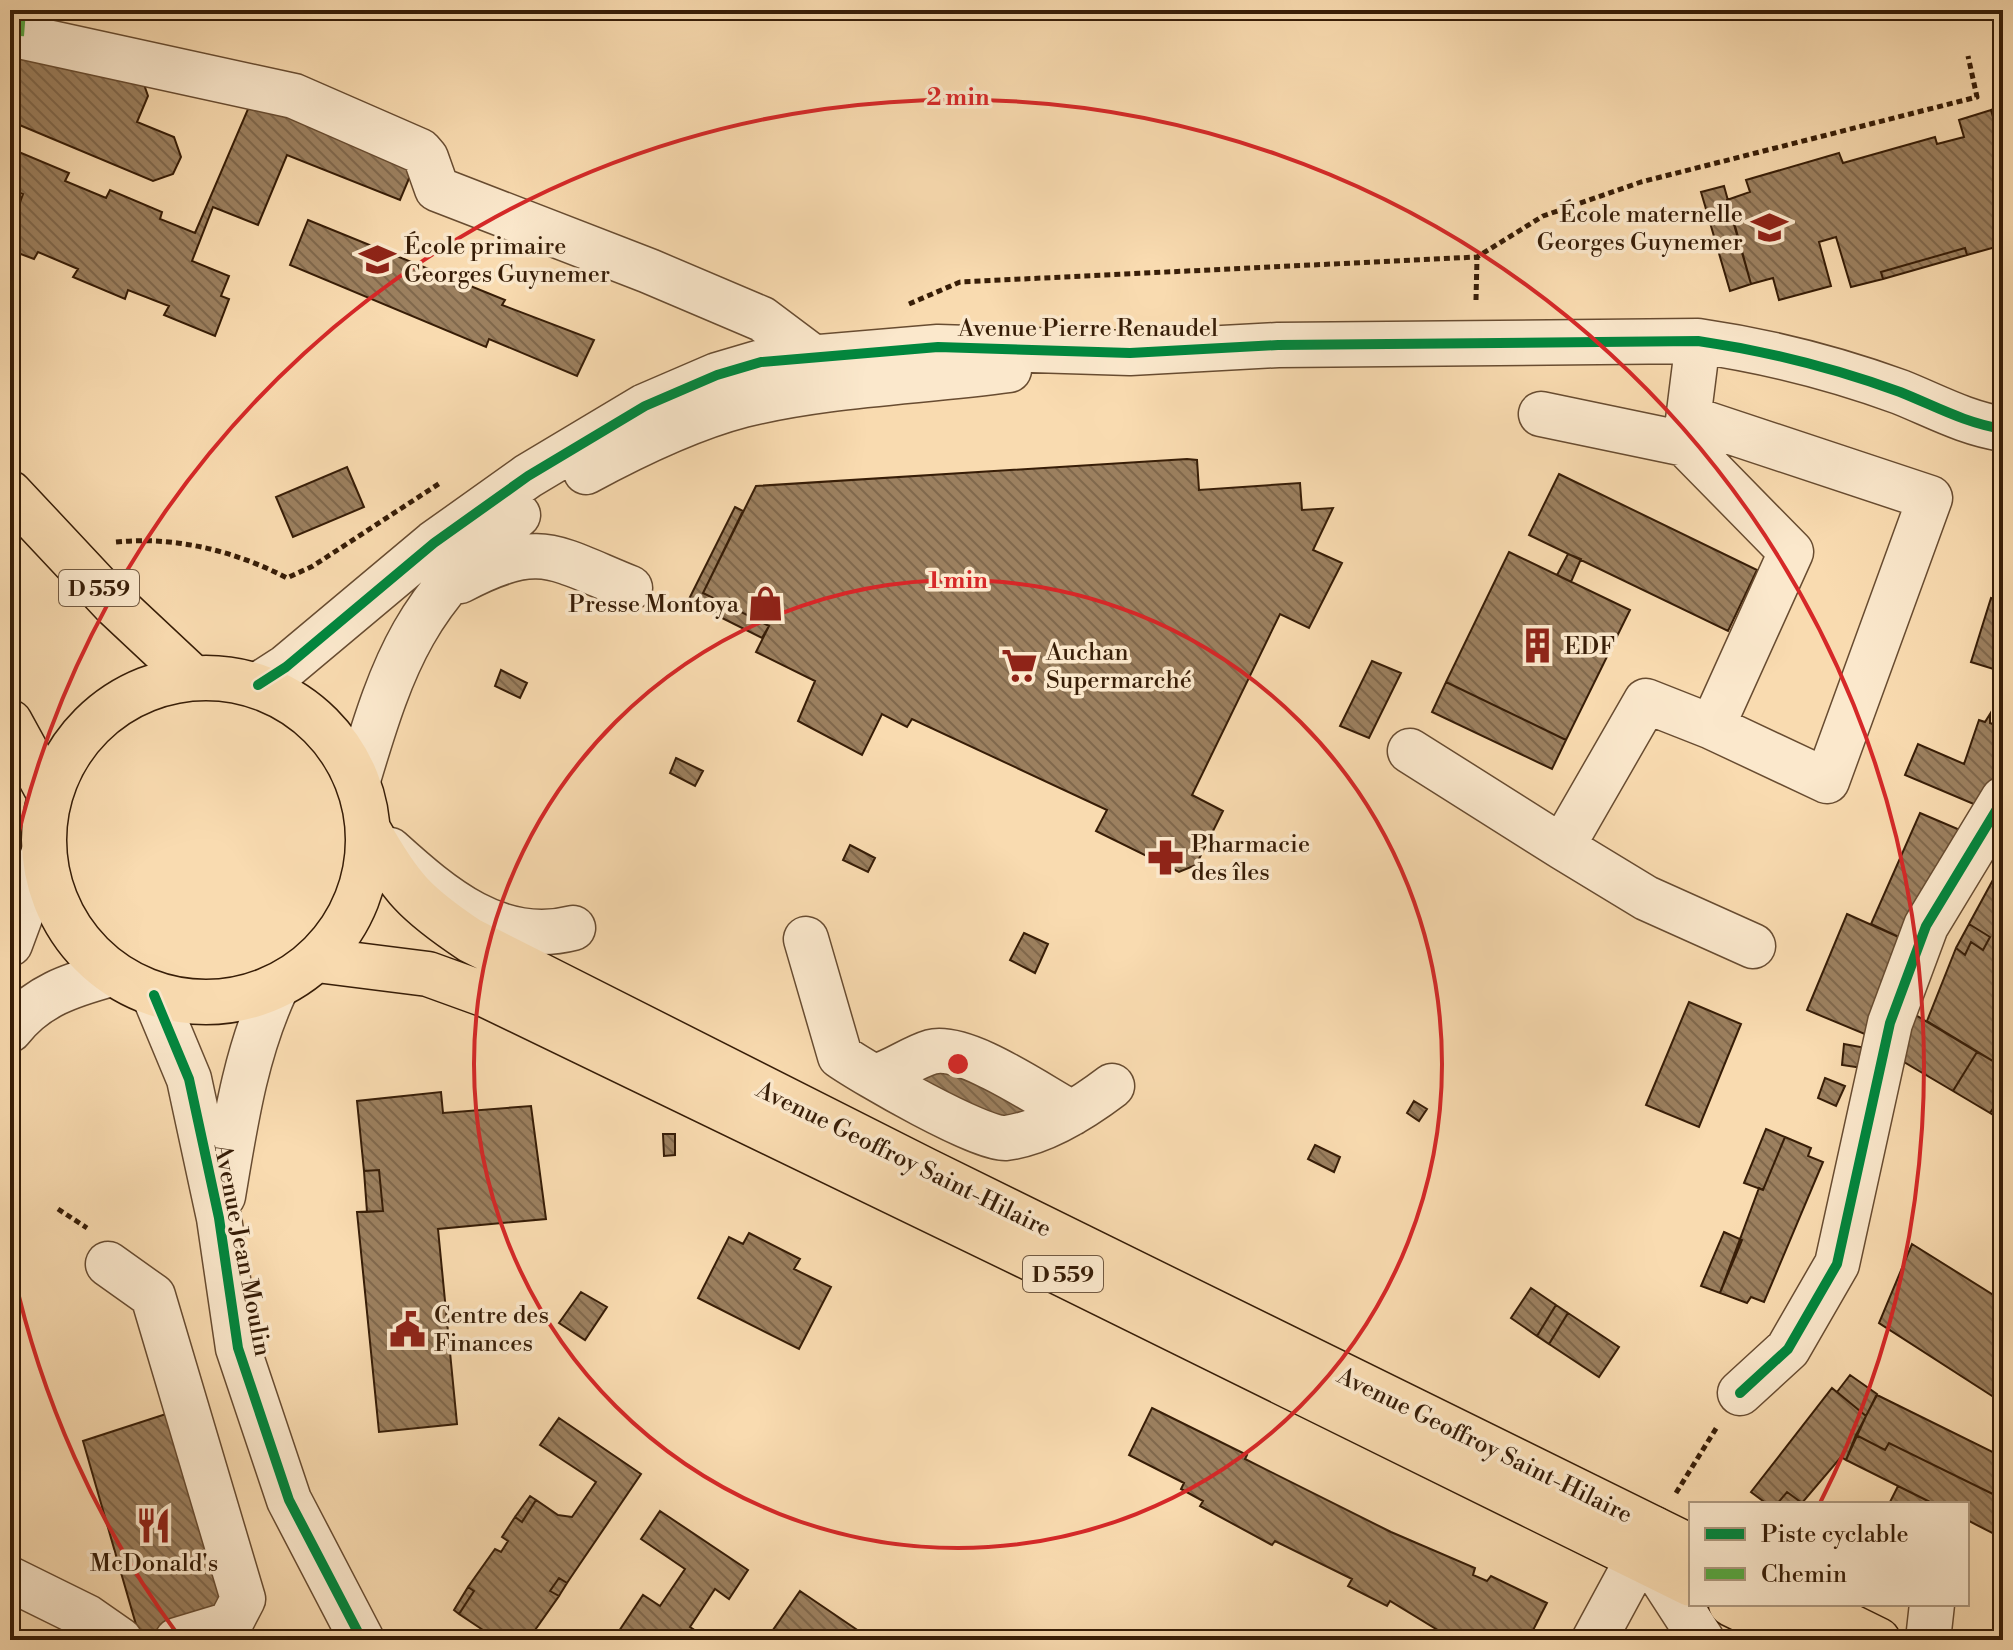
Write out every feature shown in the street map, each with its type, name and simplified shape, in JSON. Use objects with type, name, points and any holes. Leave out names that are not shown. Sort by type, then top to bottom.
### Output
[{"type":"main road","name":"D 559","points":[[10,493],[114,604],[193,678]]},
{"type":"main road","points":[[193,678],[226,678],[258,685],[301,707],[334,740],[358,780],[369,831],[365,879],[347,922],[317,960],[276,988],[237,1001],[195,1003],[154,995],[111,974],[77,941],[54,900],[43,855],[50,795],[70,751],[103,714],[145,689],[193,678]]},
{"type":"main road","points":[[10,722],[50,795]]},
{"type":"main road","name":"Avenue Geoffroy Saint-Hilaire","points":[[369,831],[393,873],[420,905],[470,940],[925,1170],[1666,1554]]},
{"type":"main road","name":"Avenue Geoffroy Saint-Hilaire","points":[[317,960],[428,974],[486,995],[1012,1249],[1666,1554]]},
{"type":"main road","points":[[1735,1606],[1805,1640]]},
{"type":"main road","points":[[1809,1606],[1878,1640]]},
{"type":"street","points":[[10,34],[294,96],[420,151],[426,158],[437,189],[649,271],[762,319],[813,374]]},
{"type":"street","points":[[1698,341],[1687,431],[1791,552],[1712,727]]},
{"type":"street","name":"Avenue Pierre Renaudel","points":[[358,780],[399,658],[437,593],[472,554],[532,502],[620,453],[813,374],[938,347],[1130,353],[1294,345],[1698,341],[1761,350],[1902,393],[1970,424],[2003,429]]},
{"type":"street","name":"Avenue Pierre Renaudel","points":[[258,685],[286,667],[434,543],[528,476],[645,406],[761,362],[813,374]]},
{"type":"street","name":"Avenue Pierre Renaudel","points":[[1902,393],[1972,400],[2003,397]]},
{"type":"street","points":[[1541,414],[1687,431],[1930,498],[1827,781],[1712,727],[1646,701],[1562,847]]},
{"type":"street","points":[[437,593],[502,562],[547,554],[630,588]]},
{"type":"street","points":[[1410,751],[1646,898],[1753,946]]},
{"type":"street","points":[[1740,1393],[1788,1349],[1837,1264],[1890,1023],[1926,926],[1997,824]]},
{"type":"street","points":[[369,831],[432,884],[478,915],[512,932],[546,935],[573,928]]},
{"type":"street","points":[[10,944],[43,855]]},
{"type":"street","points":[[806,939],[840,1056],[940,1112],[990,1136],[1006,1138],[1072,1113],[1112,1086]]},
{"type":"street","points":[[10,1030],[23,1013],[47,996],[111,974]]},
{"type":"street","name":"Avenue Jean Moulin","points":[[219,1218],[244,1078],[263,1016],[276,988]]},
{"type":"street","name":"Avenue Jean Moulin","points":[[154,995],[189,1079],[219,1218],[238,1348],[289,1500],[362,1640]]},
{"type":"street","points":[[874,1077],[930,1052],[945,1051],[966,1056],[1072,1113]]},
{"type":"street","points":[[940,1112],[1007,1078]]},
{"type":"street","points":[[108,1264],[153,1296],[243,1599],[230,1624],[177,1640]]},
{"type":"street","points":[[1594,1640],[1666,1554],[1702,1640]]},
{"type":"street","points":[[10,1579],[87,1617],[120,1640]]},
{"type":"path","points":[[901,308],[960,282],[1477,257],[1543,216],[1641,182],[1977,97],[1968,56]]},
{"type":"path","points":[[1476,304],[1477,257]]},
{"type":"path","points":[[113,543],[139,540],[193,545],[257,563],[287,578],[313,566],[448,477]]},
{"type":"path","points":[[1690,1502],[1740,1393]]},
{"type":"path","points":[[1666,1554],[1689,1504]]},
{"type":"building","points":[[10,48],[140,73],[148,96],[137,122],[174,137],[181,157],[173,174],[153,181],[10,121]]},
{"type":"building","points":[[254,95],[413,169],[400,200],[287,155],[258,225],[213,207],[192,261],[229,276],[221,296],[229,299],[215,336],[164,315],[169,306],[128,290],[125,299],[73,277],[78,269],[38,252],[34,259],[10,250],[10,211],[16,213],[23,194],[10,189],[10,172],[19,152],[69,173],[65,181],[106,198],[110,190],[162,212],[160,219],[195,233]]},
{"type":"building","points":[[2003,107],[2003,152],[1991,110]]},
{"type":"building","points":[[1991,110],[2003,152],[2003,245],[1967,255],[1965,248],[1881,272],[1883,279],[1851,287],[1836,237],[1819,242],[1831,286],[1779,300],[1773,278],[1751,284],[1727,200],[1750,192],[1746,180],[1839,153],[1843,163],[1935,137],[1937,144],[1964,137],[1959,120]]},
{"type":"building","points":[[1724,186],[1751,284],[1730,291],[1701,192]]},
{"type":"building","points":[[308,220],[505,300],[502,305],[594,340],[577,376],[489,339],[486,347],[290,265]]},
{"type":"building","points":[[1965,248],[1967,255],[1883,279],[1881,272]]},
{"type":"building","name":"Auchan Supermarché","points":[[1197,460],[1199,490],[1300,483],[1302,510],[1333,508],[1313,550],[1342,563],[1309,628],[1280,614],[1192,795],[1223,811],[1196,865],[1179,872],[1096,831],[1107,810],[912,719],[907,727],[882,714],[862,755],[798,721],[815,681],[756,652],[769,626],[703,593],[756,486]]},
{"type":"building","points":[[347,467],[364,507],[293,537],[276,497]]},
{"type":"building","points":[[1559,474],[1757,570],[1728,631],[1529,535]]},
{"type":"building","points":[[735,507],[743,511],[703,593],[769,626],[762,638],[688,601]]},
{"type":"building","name":"EDF","points":[[1509,552],[1630,610],[1566,740],[1446,682]]},
{"type":"building","points":[[1568,554],[1581,559],[1571,582],[1557,575]]},
{"type":"building","points":[[1991,598],[2003,602],[2003,672],[1971,662]]},
{"type":"building","points":[[1372,661],[1401,673],[1369,738],[1340,726]]},
{"type":"building","points":[[501,670],[527,683],[520,698],[495,686]]},
{"type":"building","points":[[1446,682],[1566,740],[1552,769],[1432,712]]},
{"type":"building","points":[[1990,714],[1990,723],[2003,728],[2003,765],[1976,805],[1905,775],[1918,744],[1964,764],[1979,720],[1985,722]]},
{"type":"building","points":[[676,758],[703,771],[695,786],[670,773]]},
{"type":"building","points":[[1920,813],[1960,830],[1901,938],[1871,924]]},
{"type":"building","points":[[850,845],[875,858],[868,872],[843,860]]},
{"type":"building","points":[[1994,878],[2003,884],[2003,1067],[1927,1021],[1956,948],[1965,955],[1971,942],[1983,950],[1990,937],[1969,924]]},
{"type":"building","points":[[1847,914],[1901,938],[1867,1035],[1807,1010]]},
{"type":"building","points":[[1969,924],[1990,937],[1983,950],[1971,942],[1965,955],[1956,948]]},
{"type":"building","points":[[1024,933],[1048,944],[1035,973],[1010,960]]},
{"type":"building","points":[[1689,1002],[1741,1024],[1699,1127],[1646,1105]]},
{"type":"building","points":[[1914,1014],[1977,1052],[1953,1091],[1904,1062]]},
{"type":"building","points":[[1844,1044],[1866,1048],[1863,1068],[1842,1065]]},
{"type":"building","points":[[904,1045],[1035,1111],[993,1123],[864,1058]]},
{"type":"building","points":[[1977,1052],[2003,1067],[2003,1094],[1990,1113],[1953,1091]]},
{"type":"building","points":[[1825,1078],[1845,1086],[1836,1106],[1818,1098]]},
{"type":"building","name":"Centre des Finances","points":[[441,1092],[443,1113],[531,1106],[546,1219],[438,1229],[457,1424],[379,1432],[357,1212],[383,1211],[379,1170],[364,1171],[357,1101]]},
{"type":"building","points":[[2003,1094],[2003,1121],[1990,1113]]},
{"type":"building","points":[[1414,1101],[1427,1109],[1419,1121],[1407,1113]]},
{"type":"building","points":[[1766,1129],[1785,1137],[1763,1190],[1744,1183]]},
{"type":"building","points":[[663,1134],[675,1134],[675,1155],[664,1156]]},
{"type":"building","points":[[1785,1137],[1811,1148],[1808,1156],[1823,1162],[1764,1302],[1751,1297],[1747,1303],[1720,1293],[1759,1188],[1763,1190]]},
{"type":"building","points":[[1315,1145],[1340,1157],[1334,1172],[1308,1159]]},
{"type":"building","points":[[379,1170],[383,1211],[367,1212],[364,1171]]},
{"type":"building","points":[[1724,1232],[1742,1240],[1720,1293],[1701,1286]]},
{"type":"building","points":[[749,1233],[800,1259],[794,1269],[831,1287],[799,1349],[698,1298],[729,1237],[743,1244]]},
{"type":"building","points":[[1912,1244],[2003,1301],[2003,1403],[1879,1323]]},
{"type":"building","points":[[1531,1288],[1556,1305],[1537,1336],[1511,1318]]},
{"type":"building","points":[[581,1292],[607,1307],[585,1340],[559,1323]]},
{"type":"building","points":[[1556,1305],[1568,1313],[1549,1344],[1537,1336]]},
{"type":"building","points":[[1568,1313],[1619,1347],[1599,1377],[1549,1344]]},
{"type":"building","points":[[1850,1375],[1877,1394],[1866,1416],[1837,1392]]},
{"type":"building","points":[[1832,1388],[1866,1416],[1846,1460],[1841,1457],[1803,1502],[1787,1492],[1779,1502],[1764,1502],[1751,1492]]},
{"type":"building","points":[[1877,1395],[2003,1457],[2003,1499],[1889,1443],[1885,1450],[1856,1435]]},
{"type":"building","points":[[1152,1408],[1247,1455],[1245,1459],[1391,1532],[1475,1568],[1473,1575],[1487,1581],[1491,1576],[1547,1603],[1528,1640],[1454,1640],[1390,1601],[1387,1606],[1348,1586],[1352,1579],[1275,1541],[1272,1545],[1200,1506],[1203,1501],[1181,1489],[1184,1483],[1129,1455]]},
{"type":"building","name":"McDonald's","points":[[169,1413],[225,1611],[139,1635],[83,1441]]},
{"type":"building","points":[[559,1418],[641,1474],[567,1583],[559,1578],[550,1591],[559,1596],[528,1640],[498,1640],[459,1614],[474,1591],[468,1587],[495,1549],[501,1552],[508,1541],[502,1537],[515,1517],[522,1522],[536,1500],[558,1515],[572,1517],[596,1482],[540,1445]]},
{"type":"building","points":[[1856,1435],[1885,1450],[1889,1443],[2003,1499],[2002,1538],[1969,1521],[1969,1502],[1930,1502],[1846,1460]]},
{"type":"building","points":[[1898,1486],[1930,1502],[1890,1502]]},
{"type":"building","points":[[1787,1492],[1801,1502],[1779,1502]]},
{"type":"building","points":[[530,1496],[536,1500],[522,1522],[515,1517]]},
{"type":"building","points":[[660,1511],[748,1570],[729,1599],[715,1589],[690,1627],[710,1640],[613,1640],[643,1595],[660,1606],[685,1569],[641,1539]]},
{"type":"building","points":[[559,1578],[567,1583],[559,1596],[550,1591]]},
{"type":"building","points":[[468,1587],[474,1591],[459,1614],[454,1610]]},
{"type":"building","points":[[800,1591],[872,1640],[766,1640]]},
{"type":"marked path","points":[[20,36],[22,10]]},
{"type":"cycle path","points":[[258,685],[286,667],[434,543],[528,476],[645,406],[717,375],[761,362],[938,347],[1130,353],[1278,345],[1698,341],[1775,355],[1850,375],[1963,418],[2003,429]]},
{"type":"cycle path","points":[[1740,1393],[1788,1349],[1837,1264],[1890,1023],[1926,926],[2003,799]]},
{"type":"cycle path","points":[[154,995],[189,1079],[219,1218],[238,1348],[289,1500],[362,1640]]},
{"type":"place","name":"École maternelle Georges Guynemer","points":[[1769,228]]},
{"type":"place","name":"École primaire Georges Guynemer","points":[[378,260]]},
{"type":"place","name":"Presse Montoya","points":[[765,604]]},
{"type":"place","name":"EDF","points":[[1538,646]]},
{"type":"place","name":"Auchan Supermarché","points":[[1020,666]]},
{"type":"place","name":"Pharmacie des îles","points":[[1165,858]]},
{"type":"place","name":"Centre des Finances","points":[[408,1329]]},
{"type":"place","name":"McDonald's","points":[[154,1526]]}]
